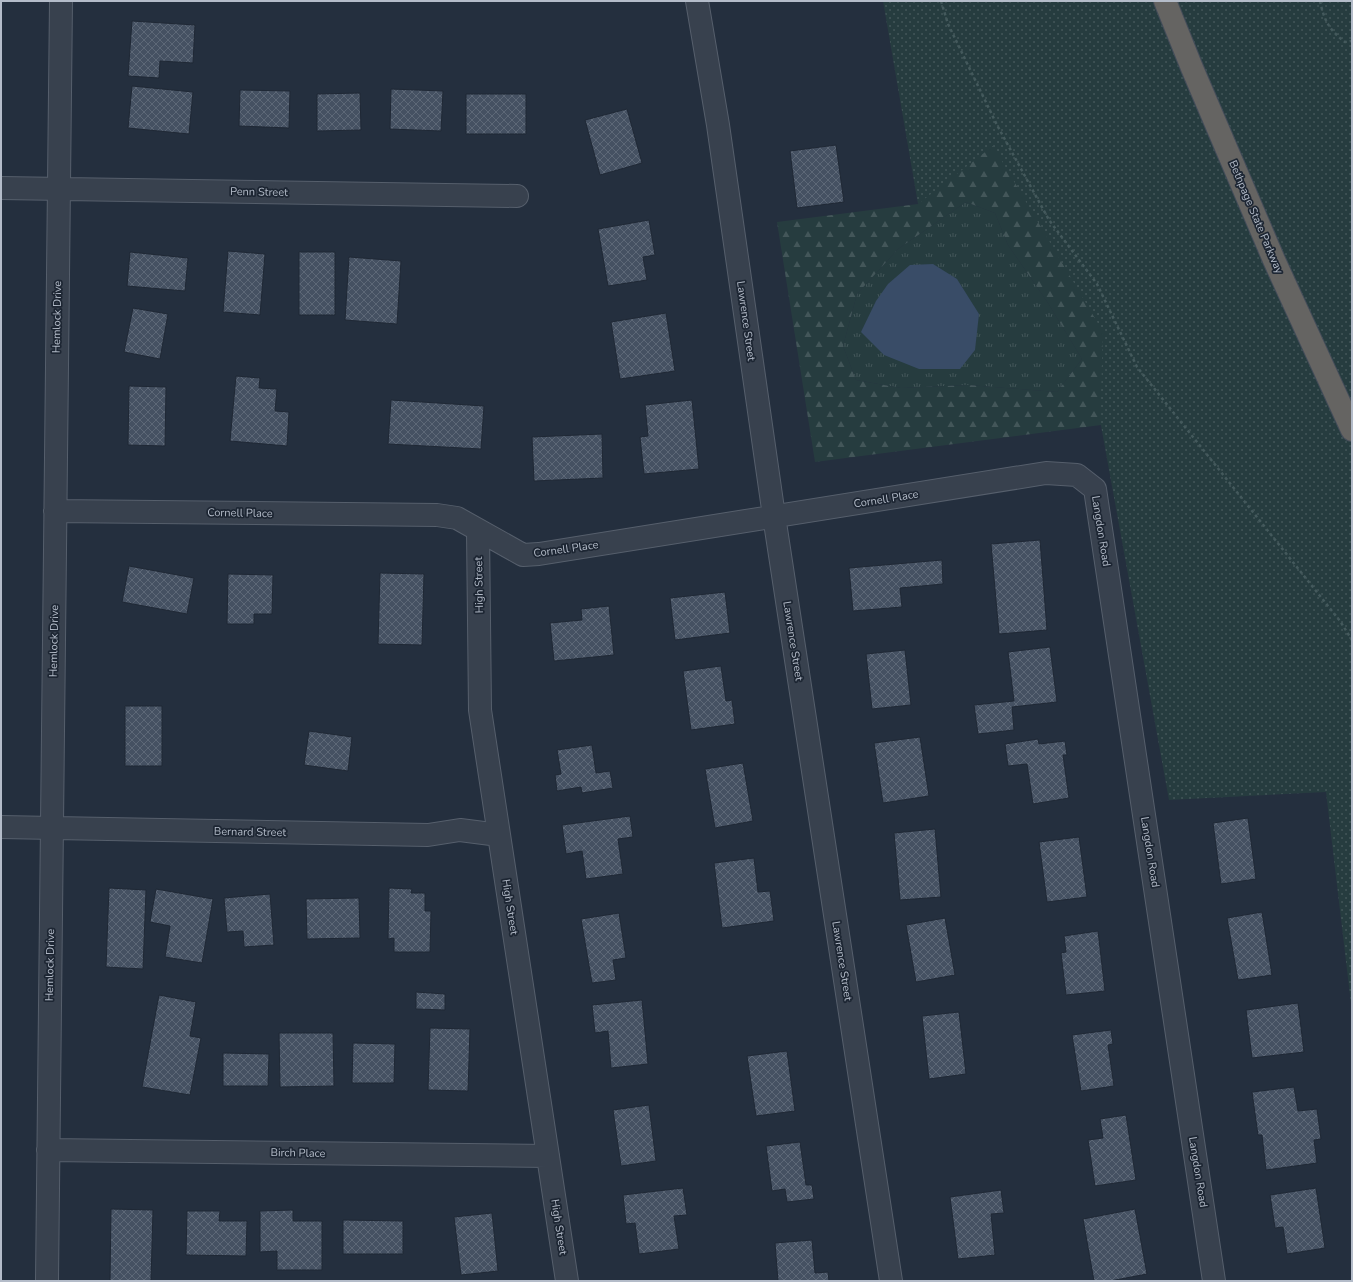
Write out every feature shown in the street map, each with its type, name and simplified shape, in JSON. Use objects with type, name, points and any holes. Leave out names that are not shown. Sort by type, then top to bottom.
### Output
[{"type":"highway","name":"Bethpage State Parkway","points":[[1165,1],[1274,260],[1352,430]]},
{"type":"street","name":"Hemlock Drive","points":[[47,1281],[61,1]]},
{"type":"street","name":"Lawrence Street","points":[[697,1],[718,125],[774,516],[891,1281]]},
{"type":"street","name":"Penn Street","points":[[1,188],[517,196]]},
{"type":"street","name":"Langdon Road","points":[[1032,475],[1046,473],[1077,475],[1095,489],[1214,1281]]},
{"type":"street","name":"Cornell Place","points":[[55,512],[437,515],[457,518],[523,555],[539,554],[1032,475]]},
{"type":"street","name":"High Street","points":[[478,530],[480,710],[567,1281]]},
{"type":"street","name":"Bernard Street","points":[[1,828],[428,835],[460,830],[499,835]]},
{"type":"street","name":"Birch Place","points":[[48,1150],[548,1156]]},
{"type":"path","points":[[941,1],[948,24],[997,124],[1049,220],[1097,284],[1137,367],[1340,621],[1352,640]]},
{"type":"path","points":[[1320,1],[1323,14],[1333,32],[1345,42],[1352,41]]},
{"type":"green space","points":[[883,1],[1352,1],[1352,1012],[1326,792],[1169,800],[1100,420],[1103,332],[993,146],[918,204]]},
{"type":"green space","points":[[1139,1],[1343,798],[1101,415],[1101,425],[815,462],[777,222],[918,204]],"holes":[[[966,202],[995,213],[1008,245],[1048,303],[1082,359],[1057,392],[969,385],[901,388],[856,380],[843,346],[857,294],[898,249]]]},
{"type":"green space","points":[[966,202],[995,213],[1008,245],[1048,303],[1082,359],[1057,392],[969,385],[901,388],[856,380],[843,346],[857,294],[898,249]]},
{"type":"water","points":[[933,264],[957,279],[979,314],[975,350],[960,369],[919,369],[884,355],[861,332],[876,301],[888,284],[910,265]]},
{"type":"building","points":[[132,21],[195,25],[193,63],[160,61],[159,78],[128,76]]},
{"type":"building","points":[[132,86],[193,92],[189,134],[128,128]]},
{"type":"building","points":[[391,89],[443,91],[441,131],[390,129]]},
{"type":"building","points":[[240,90],[290,91],[289,128],[239,126]]},
{"type":"building","points":[[360,93],[361,130],[317,131],[317,94]]},
{"type":"building","points":[[466,94],[526,94],[526,134],[466,134]]},
{"type":"building","points":[[627,109],[642,163],[600,175],[585,120]]},
{"type":"building","points":[[836,145],[844,202],[797,208],[790,151]]},
{"type":"building","points":[[649,220],[655,255],[643,257],[647,280],[608,286],[598,229]]},
{"type":"building","points":[[228,251],[265,254],[260,315],[223,312]]},
{"type":"building","points":[[130,252],[188,258],[185,291],[127,286]]},
{"type":"building","points":[[299,252],[335,252],[335,315],[299,315]]},
{"type":"building","points":[[349,257],[401,261],[397,324],[345,320]]},
{"type":"building","points":[[133,308],[168,314],[160,359],[124,352]]},
{"type":"building","points":[[666,313],[675,371],[620,379],[611,322]]},
{"type":"building","points":[[236,376],[260,378],[259,388],[277,389],[275,411],[289,412],[287,446],[230,441]]},
{"type":"building","points":[[129,386],[166,387],[165,446],[128,445]]},
{"type":"building","points":[[391,400],[484,406],[481,449],[388,444]]},
{"type":"building","points":[[692,400],[699,469],[644,474],[640,437],[648,436],[645,405]]},
{"type":"building","points":[[602,434],[603,478],[534,481],[532,437]]},
{"type":"building","points":[[1040,540],[1047,630],[999,634],[991,544]]},
{"type":"building","points":[[942,560],[943,584],[900,588],[902,607],[853,611],[849,568]]},
{"type":"building","points":[[129,566],[194,578],[187,614],[122,602]]},
{"type":"building","points":[[380,573],[424,574],[422,645],[378,644]]},
{"type":"building","points":[[228,574],[273,575],[272,614],[254,614],[254,624],[227,624]]},
{"type":"building","points":[[725,592],[730,633],[675,640],[670,598]]},
{"type":"building","points":[[609,606],[614,655],[554,661],[550,623],[582,620],[581,609]]},
{"type":"building","points":[[1050,647],[1057,702],[1012,707],[1014,730],[978,734],[974,705],[1014,701],[1008,652]]},
{"type":"building","points":[[905,650],[911,705],[872,709],[866,654]]},
{"type":"building","points":[[721,666],[726,701],[732,700],[735,724],[691,730],[683,671]]},
{"type":"building","points":[[125,706],[162,706],[162,766],[125,766]]},
{"type":"building","points":[[309,731],[352,737],[348,771],[304,765]]},
{"type":"building","points":[[920,737],[929,796],[883,803],[874,743]]},
{"type":"building","points":[[1038,739],[1039,744],[1065,741],[1067,755],[1063,755],[1069,798],[1033,804],[1027,764],[1008,766],[1005,744]]},
{"type":"building","points":[[592,745],[596,773],[610,771],[613,788],[582,793],[581,787],[557,791],[555,775],[561,774],[557,750]]},
{"type":"building","points":[[743,763],[753,821],[715,828],[705,769]]},
{"type":"building","points":[[630,816],[633,837],[618,839],[623,874],[586,879],[582,851],[566,854],[562,825]]},
{"type":"building","points":[[1248,818],[1256,879],[1221,884],[1213,823]]},
{"type":"building","points":[[935,829],[941,897],[900,900],[894,833]]},
{"type":"building","points":[[1079,837],[1087,897],[1047,902],[1039,842]]},
{"type":"building","points":[[754,858],[758,892],[770,891],[774,921],[722,928],[714,863]]},
{"type":"building","points":[[109,888],[146,890],[143,969],[106,967]]},
{"type":"building","points":[[389,888],[412,889],[411,893],[425,893],[425,911],[431,911],[430,952],[394,952],[394,938],[388,939]]},
{"type":"building","points":[[156,889],[213,899],[202,963],[165,957],[170,926],[150,922]]},
{"type":"building","points":[[270,894],[274,945],[244,947],[243,931],[227,932],[224,898]]},
{"type":"building","points":[[359,898],[360,938],[307,939],[306,899]]},
{"type":"building","points":[[1262,912],[1272,975],[1238,980],[1227,918]]},
{"type":"building","points":[[619,913],[626,958],[613,960],[616,980],[592,983],[581,919]]},
{"type":"building","points":[[945,918],[955,975],[916,982],[906,925]]},
{"type":"building","points":[[1098,931],[1105,991],[1066,995],[1061,953],[1066,952],[1064,936]]},
{"type":"building","points":[[416,992],[445,994],[445,1010],[416,1009]]},
{"type":"building","points":[[159,995],[196,1002],[190,1036],[201,1038],[190,1095],[142,1087]]},
{"type":"building","points":[[642,1000],[648,1064],[611,1068],[608,1031],[595,1033],[592,1005]]},
{"type":"building","points":[[1298,1003],[1304,1052],[1252,1058],[1246,1010]]},
{"type":"building","points":[[959,1012],[966,1074],[929,1079],[922,1016]]},
{"type":"building","points":[[430,1028],[470,1029],[468,1091],[428,1090]]},
{"type":"building","points":[[1111,1030],[1113,1044],[1108,1045],[1114,1086],[1081,1091],[1072,1035]]},
{"type":"building","points":[[279,1033],[333,1033],[334,1086],[280,1087]]},
{"type":"building","points":[[353,1043],[395,1044],[394,1083],[352,1083]]},
{"type":"building","points":[[787,1051],[795,1111],[756,1116],[747,1056]]},
{"type":"building","points":[[223,1053],[269,1054],[268,1086],[223,1086]]},
{"type":"building","points":[[1294,1087],[1298,1111],[1317,1109],[1321,1139],[1314,1140],[1317,1163],[1266,1170],[1262,1135],[1258,1135],[1252,1092]]},
{"type":"building","points":[[649,1105],[656,1161],[621,1166],[613,1110]]},
{"type":"building","points":[[1126,1115],[1136,1180],[1095,1186],[1088,1140],[1103,1138],[1100,1119]]},
{"type":"building","points":[[800,1142],[806,1185],[812,1185],[814,1199],[787,1202],[785,1189],[772,1191],[766,1146]]},
{"type":"building","points":[[683,1188],[687,1215],[674,1216],[679,1249],[639,1254],[635,1223],[626,1224],[623,1195]]},
{"type":"building","points":[[1316,1188],[1325,1248],[1287,1254],[1283,1227],[1275,1228],[1270,1195]]},
{"type":"building","points":[[1001,1190],[1004,1213],[991,1214],[995,1255],[958,1259],[950,1197]]},
{"type":"building","points":[[111,1209],[153,1210],[151,1281],[110,1281]]},
{"type":"building","points":[[1135,1209],[1147,1274],[1110,1281],[1094,1281],[1083,1219]]},
{"type":"building","points":[[293,1210],[293,1221],[322,1221],[322,1270],[277,1270],[277,1251],[260,1252],[260,1211]]},
{"type":"building","points":[[187,1211],[220,1211],[219,1221],[247,1221],[246,1256],[186,1255]]},
{"type":"building","points":[[492,1213],[498,1271],[461,1275],[454,1217]]},
{"type":"building","points":[[343,1220],[403,1221],[403,1254],[343,1254]]},
{"type":"building","points":[[812,1240],[815,1273],[828,1272],[829,1281],[778,1281],[775,1243]]}]
